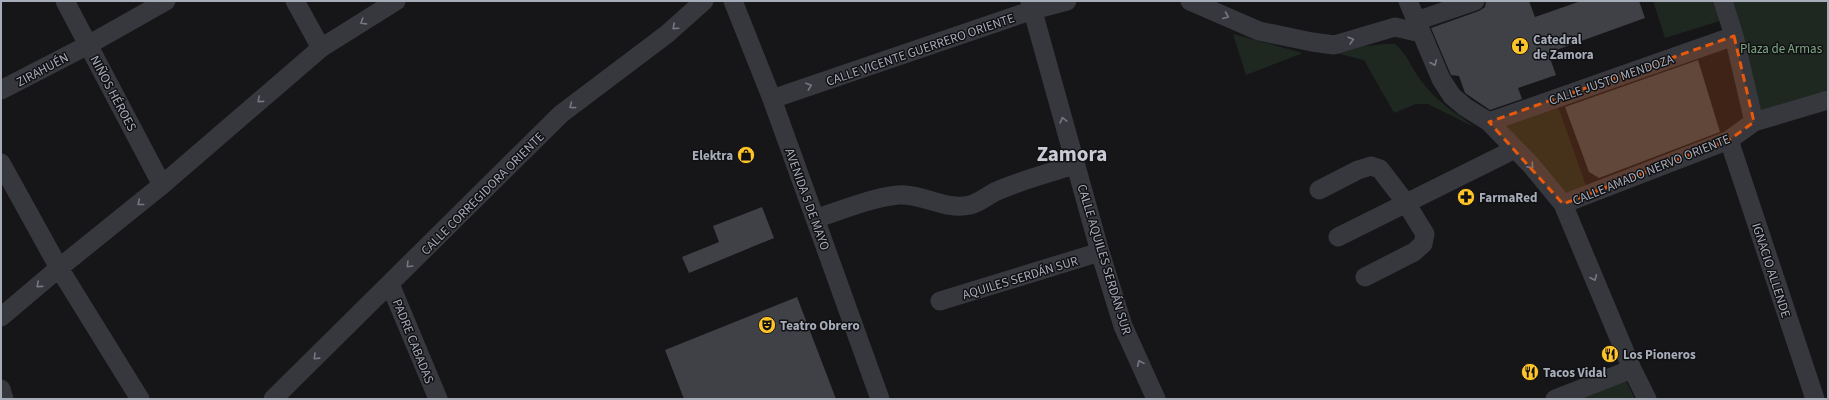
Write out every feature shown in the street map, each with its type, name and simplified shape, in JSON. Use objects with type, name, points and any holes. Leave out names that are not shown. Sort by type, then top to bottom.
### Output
[{"type":"street","name":"NIÑOS HÉROES","points":[[65,1],[162,185]]},
{"type":"street","name":"ZIRAHUÉN","points":[[1,90],[88,45],[166,1]]},
{"type":"street","points":[[295,1],[321,48]]},
{"type":"street","points":[[1,318],[59,268],[162,185],[321,48],[396,1]]},
{"type":"street","name":"CALLE CORREGIDORA ORIENTE","points":[[273,399],[561,114],[667,34],[704,1]]},
{"type":"street","name":"AVENIDA 5 DE MAYO","points":[[733,1],[772,99],[880,399]]},
{"type":"street","name":"CALLE VICENTE GUERRERO ORIENTE","points":[[772,99],[1032,6],[1067,1]]},
{"type":"street","points":[[1190,1],[1259,31],[1334,45],[1395,27],[1418,27],[1475,1]]},
{"type":"street","points":[[1408,1],[1440,79],[1452,96],[1464,107],[1489,122],[1531,165],[1563,204],[1632,369],[1647,399]]},
{"type":"street","points":[[1723,1],[1734,36],[1754,122]]},
{"type":"street","name":"CALLE AQUILES SERDÁN SUR","points":[[1032,6],[1100,252],[1124,326],[1156,399]]},
{"type":"street","name":"CALLE JUSTO MENDOZA","points":[[1489,122],[1734,36]]},
{"type":"street","name":"CALLE AMADO NERVO ORIENTE","points":[[1563,204],[1730,140],[1754,122],[1828,100]]},
{"type":"street","name":"IGNACIO ALLENDE","points":[[1730,140],[1815,399]]},
{"type":"street","points":[[1338,237],[1515,149]]},
{"type":"street","points":[[1,163],[59,268],[140,399]]},
{"type":"street","points":[[815,219],[867,202],[898,195],[914,196],[954,207],[971,204],[1015,184],[1075,165]]},
{"type":"street","points":[[1319,190],[1358,170],[1371,166],[1380,169],[1406,203],[1425,234],[1423,244],[1414,252],[1365,277]]},
{"type":"street","name":"AQUILES SERDÁN SUR","points":[[940,301],[1100,252]]},
{"type":"street","name":"PADRE CABADAS","points":[[390,284],[438,399]]},
{"type":"street","points":[[1555,399],[1632,369]]},
{"type":"street","points":[[1,389],[4,399]]},
{"type":"highlighted area","points":[[1734,36],[1754,122],[1729,140],[1563,204],[1489,122]]},
{"type":"green space","name":"Plaza de Armas","points":[[1653,1],[1828,1],[1828,100],[1754,122],[1726,19],[1665,38]]},
{"type":"green space","points":[[1233,34],[1303,53],[1246,75]]},
{"type":"green space","points":[[1395,44],[1428,89],[1447,107],[1476,128],[1428,104],[1416,104],[1394,113],[1364,60],[1324,50]]},
{"type":"green space","points":[[1555,98],[1589,194],[1563,204],[1489,122]]},
{"type":"green space","points":[[1625,379],[1635,399],[1574,399]]},
{"type":"building","name":"Catedral de Zamora","points":[[1486,1],[1529,1],[1535,17],[1581,1],[1639,1],[1645,18],[1548,53],[1556,75],[1518,88],[1522,99],[1490,110],[1465,93],[1459,76],[1451,75],[1431,28],[1479,11],[1485,7]]},
{"type":"building","points":[[1698,60],[1720,132],[1599,178],[1589,172],[1565,107]]},
{"type":"building","points":[[762,207],[774,238],[689,273],[682,257],[719,242],[713,226]]},
{"type":"building","name":"Teatro Obrero","points":[[797,297],[836,399],[684,399],[665,350]]},
{"type":"place","name":"Catedral de Zamora","points":[[1520,46]]},
{"type":"place","name":"Elektra","points":[[746,155]]},
{"type":"place","name":"FarmaRed","points":[[1466,197]]},
{"type":"place","name":"Teatro Obrero","points":[[767,325]]},
{"type":"place","name":"Los Pioneros","points":[[1610,354]]},
{"type":"place","name":"Tacos Vidal","points":[[1530,372]]},
{"type":"district","name":"Zamora","points":[[1072,154]]}]
